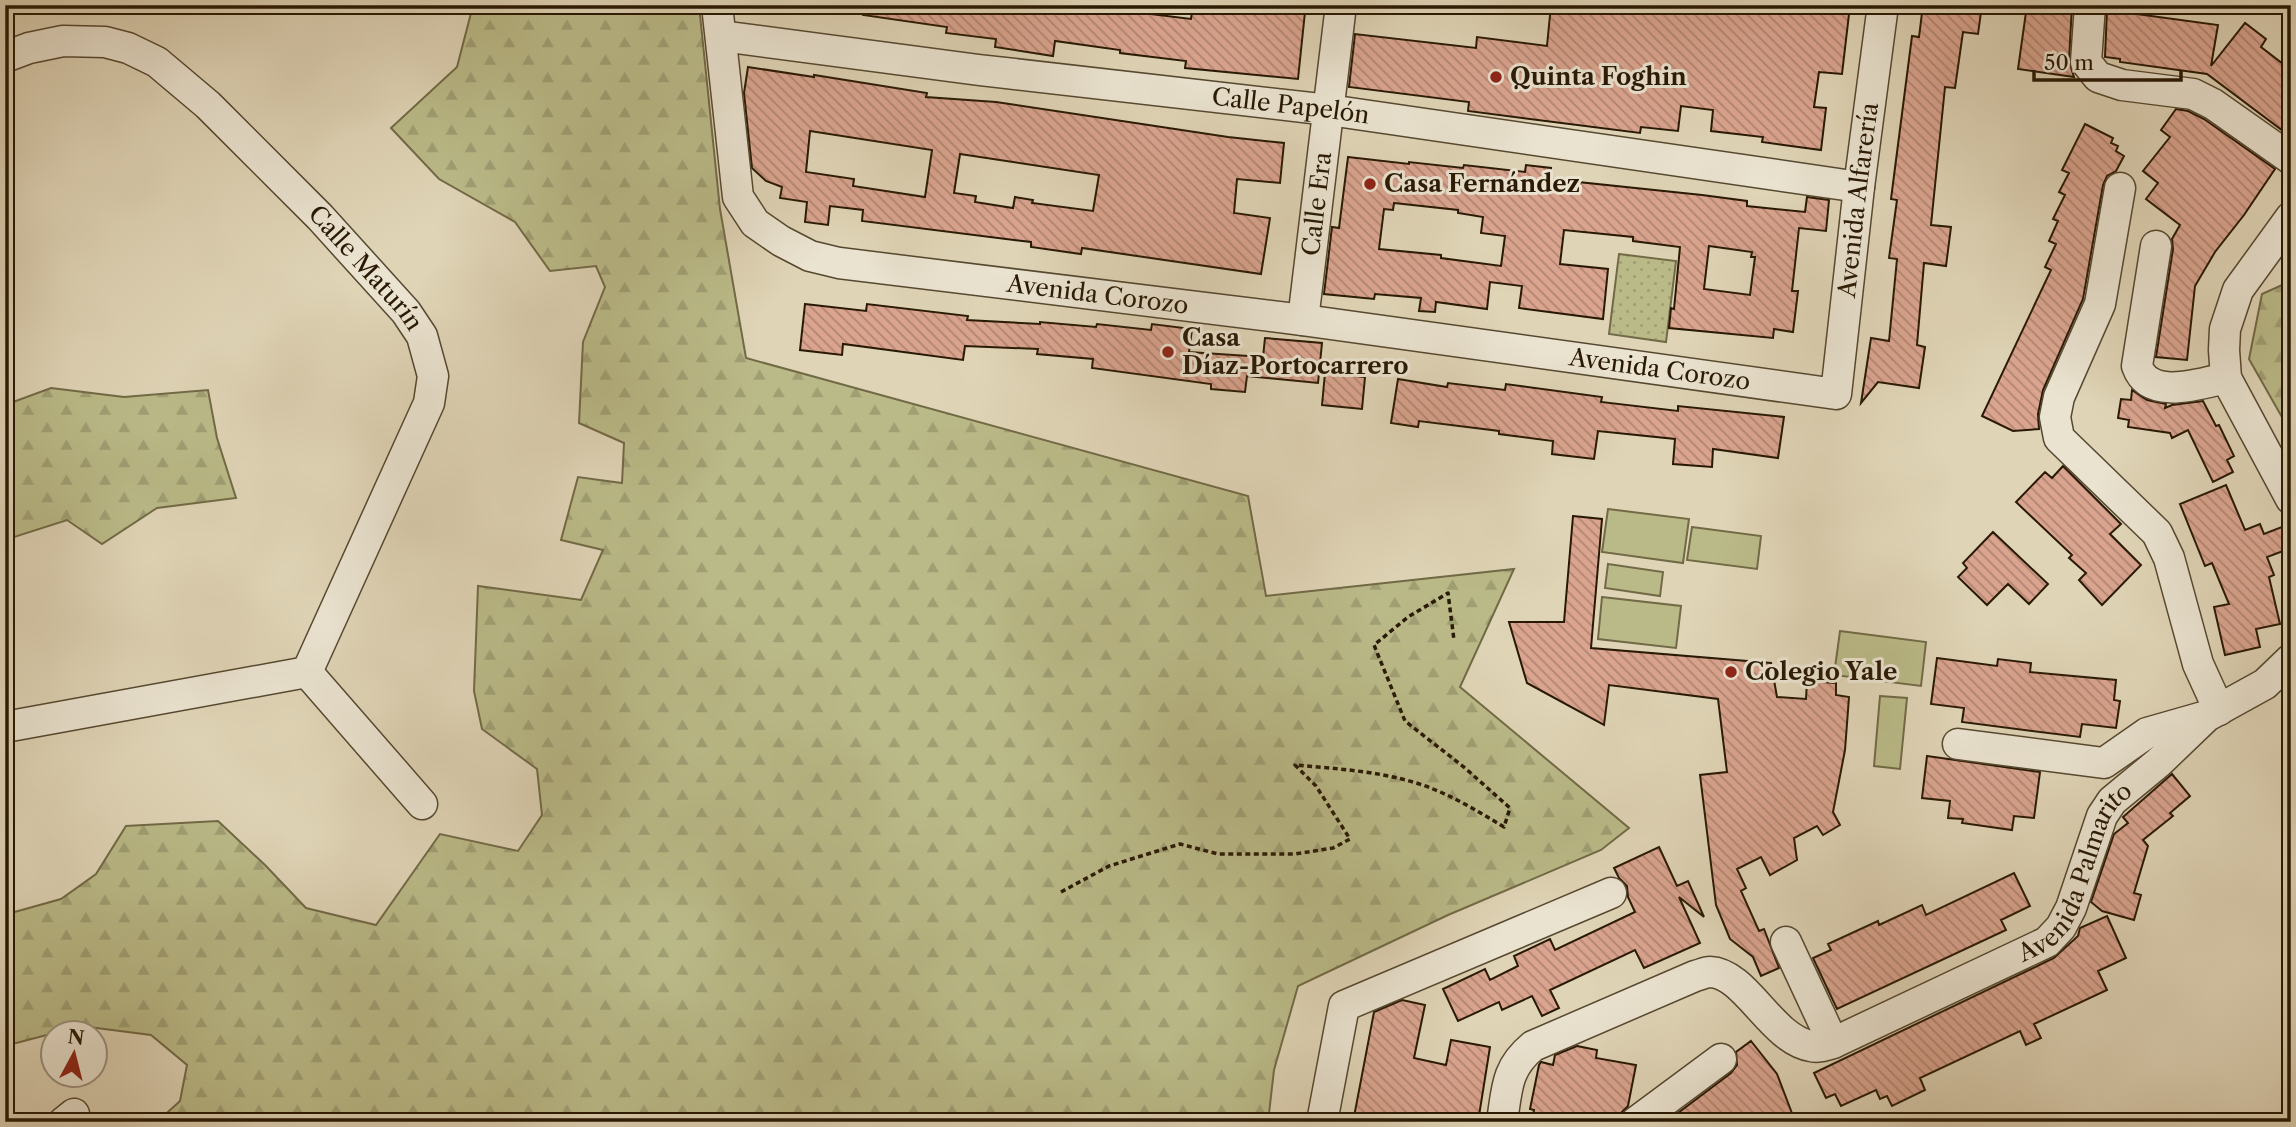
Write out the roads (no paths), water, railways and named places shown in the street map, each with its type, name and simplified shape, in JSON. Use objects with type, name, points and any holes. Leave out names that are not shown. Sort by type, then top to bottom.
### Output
[{"type":"street","name":"Avenida Corozo","points":[[717,5],[738,197],[755,223],[810,256],[839,264],[1303,320],[1836,394]]},
{"type":"street","name":"Calle Era","points":[[1303,320],[1342,5]]},
{"type":"street","name":"Avenida Alfarería","points":[[1836,394],[1883,5]]},
{"type":"street","points":[[2090,5],[2086,62],[2098,77],[2122,85],[2193,94],[2213,104],[2291,159]]},
{"type":"street","name":"Calle Papelón","points":[[721,36],[979,70],[1329,110],[1859,187]]},
{"type":"street","name":"Calle Maturín","points":[[5,57],[29,48],[63,41],[105,42],[128,48],[158,62],[208,105],[320,217],[406,312],[422,336],[433,376],[429,403],[307,672]]},
{"type":"street","points":[[1958,744],[2104,763],[2147,733],[2213,713],[2169,558],[2157,533],[2059,438],[2055,417],[2059,397],[2101,304],[2120,188]]},
{"type":"street","points":[[2291,217],[2238,290],[2225,329],[2226,378],[2291,499]]},
{"type":"street","points":[[2156,246],[2137,366],[2140,376],[2148,383],[2174,387],[2226,378]]},
{"type":"street","name":"Avenida Palmarito","points":[[1833,1043],[2048,942],[2061,927],[2071,908],[2102,816],[2112,801],[2213,713],[2265,684],[2291,659]]},
{"type":"street","points":[[5,727],[307,672],[422,804]]},
{"type":"street","points":[[1321,1122],[1344,1006],[1611,893]]},
{"type":"street","points":[[1502,1122],[1512,1068],[1533,1046],[1709,972],[1721,975],[1736,984],[1788,1037],[1814,1047],[1833,1043],[1786,943]]},
{"type":"street","points":[[1636,1122],[1721,1059]]},
{"type":"place","name":"Quinta Foghin","points":[[1496,77]]},
{"type":"place","name":"Casa Fernández","points":[[1370,184]]},
{"type":"place","name":"Casa Díaz-Portocarrero","points":[[1168,352]]},
{"type":"place","name":"Colegio Yale","points":[[1731,672]]}]
